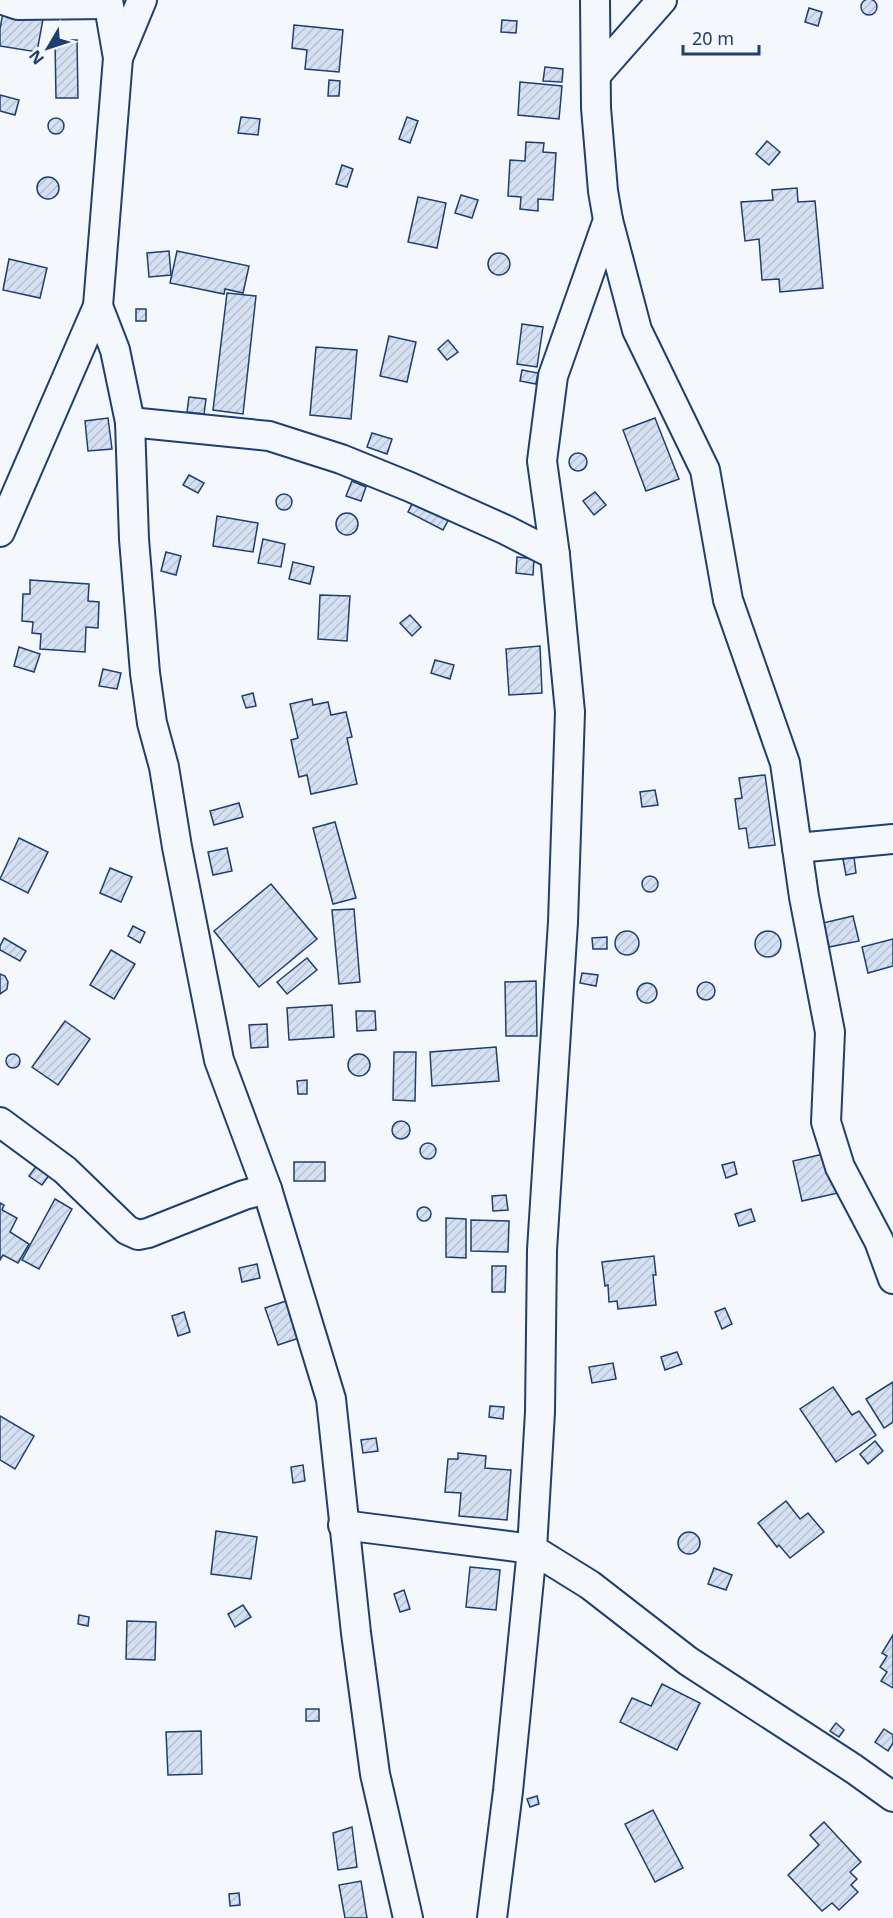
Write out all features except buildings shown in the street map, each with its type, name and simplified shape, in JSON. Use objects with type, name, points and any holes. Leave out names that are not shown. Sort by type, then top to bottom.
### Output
[{"type":"street","points":[[0,532],[98,306],[118,57],[108,2],[18,5],[3,0]]},
{"type":"street","points":[[118,57],[142,0]]},
{"type":"street","points":[[595,0],[596,108],[603,191],[608,220],[637,330],[705,470],[728,600],[785,763],[804,897],[831,1032],[826,1122],[840,1167],[879,1241],[893,1279]]},
{"type":"street","points":[[596,75],[662,0]]},
{"type":"street","points":[[492,1918],[508,1791],[532,1549],[540,1412],[542,1250],[563,922],[570,712],[555,555],[542,462],[553,376],[608,220]]},
{"type":"street","points":[[98,306],[115,350],[130,422],[134,539],[145,673],[152,723],[164,767],[179,858],[219,1060],[267,1189],[332,1399],[356,1633],[375,1774],[408,1918]]},
{"type":"street","points":[[130,422],[269,436],[341,459],[410,487],[506,530],[555,555]]},
{"type":"street","points":[[797,849],[893,839]]},
{"type":"street","points":[[0,1122],[64,1170],[127,1230],[138,1235],[244,1195],[267,1189]]},
{"type":"street","points":[[344,1525],[532,1549],[590,1585],[688,1661],[855,1769],[893,1797]]}]
